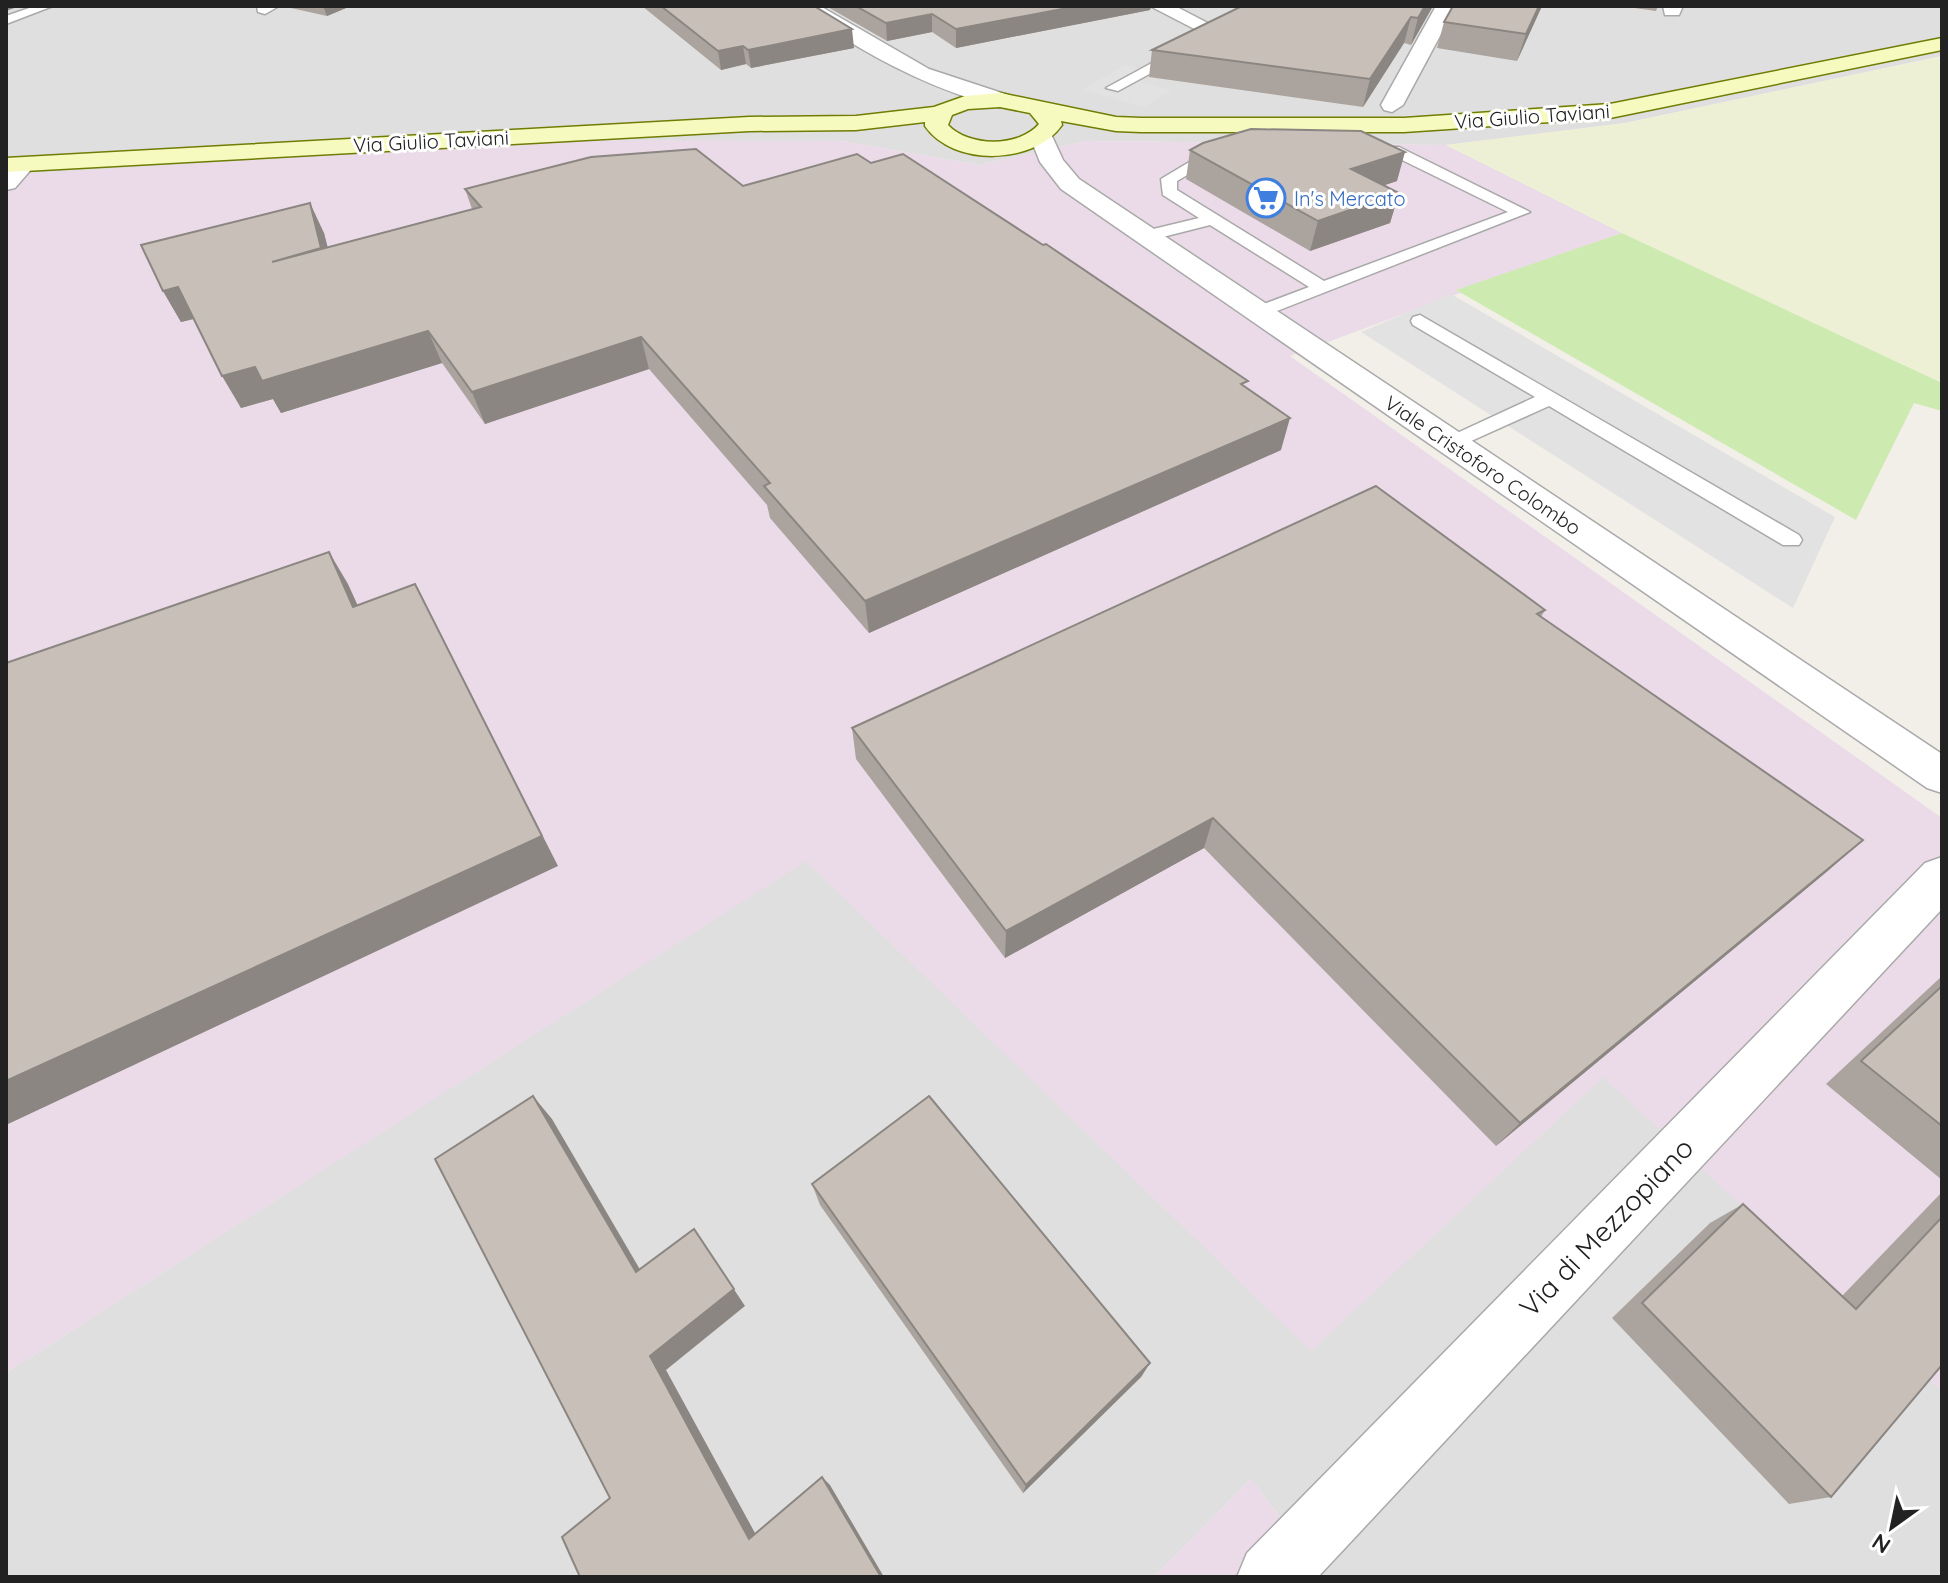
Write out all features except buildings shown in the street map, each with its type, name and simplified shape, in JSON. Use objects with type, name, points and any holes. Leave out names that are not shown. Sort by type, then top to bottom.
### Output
[{"type":"main road","name":"Via Giulio Taviani","points":[[1044,135],[1116,124],[1610,111],[1942,44]]},
{"type":"main road","points":[[1039,110],[1000,100],[965,103],[943,112],[936,121],[938,131],[957,142],[1000,147],[1022,144],[1044,135]]},
{"type":"main road","name":"Via Giulio Taviani","points":[[1039,110],[1116,124]]},
{"type":"main road","name":"Viale Cristoforo Colombo","points":[[1039,110],[1050,119],[1044,135]]},
{"type":"main road","name":"Via Giulio Taviani","points":[[14,165],[749,124],[856,123],[943,112]]},
{"type":"main road","name":"Via Giulio Taviani","points":[[856,123],[957,142]]},
{"type":"street","points":[[807,6],[904,68],[946,86],[1000,100]]},
{"type":"street","points":[[1160,6],[1221,30]]},
{"type":"street","points":[[1389,115],[1446,6]]},
{"type":"street","points":[[904,68],[943,112]]},
{"type":"street","name":"Viale Cristoforo Colombo","points":[[1044,135],[1052,162],[1070,184],[1942,776]]},
{"type":"street","points":[[6,183],[14,165]]},
{"type":"street","name":"Via di Mezzopiano","points":[[1271,1577],[1942,877]]},
{"type":"lane","points":[[6,20],[47,6]]},
{"type":"lane","points":[[1113,88],[1221,30]]},
{"type":"lane","points":[[1389,115],[1399,152]]},
{"type":"lane","points":[[1243,150],[1196,164],[1169,179],[1169,192],[1321,287]]},
{"type":"lane","points":[[1259,312],[1522,212],[1399,152],[1352,152]]},
{"type":"lane","points":[[1147,236],[1213,219]]},
{"type":"lane","points":[[1420,321],[1791,540]]},
{"type":"lane","points":[[1451,443],[1550,398]]},
{"type":"shaded area","points":[[6,6],[1942,6],[1942,56],[1625,123],[1446,145],[1087,141],[979,165],[842,141],[6,175]]},
{"type":"shaded area","points":[[1125,65],[1153,72],[1139,82],[1171,90],[1144,107],[1082,90]]},
{"type":"shaded area","points":[[580,140],[842,141],[979,165],[1087,141],[1446,145],[1622,233],[1290,356],[1942,818],[1942,1391],[1603,1077],[1311,1351],[806,861],[6,1373],[6,175]]},
{"type":"shaded area","points":[[1451,294],[1835,517],[1793,608],[1361,332]]},
{"type":"shaded area","points":[[806,860],[1311,1350],[1603,1076],[1942,1391],[1942,1577],[1325,1577],[1251,1479],[1154,1577],[6,1577],[6,1373]]},
{"type":"shaded area","points":[[1251,1479],[1325,1577],[1154,1577]]},
{"type":"green space","points":[[1942,56],[1942,383],[1622,233],[1446,145],[1625,123]]},
{"type":"green space","points":[[1622,233],[1942,383],[1942,411],[1914,403],[1856,520],[1456,290]]},
{"type":"place","name":"In's Mercato","points":[[1266,198]]}]
